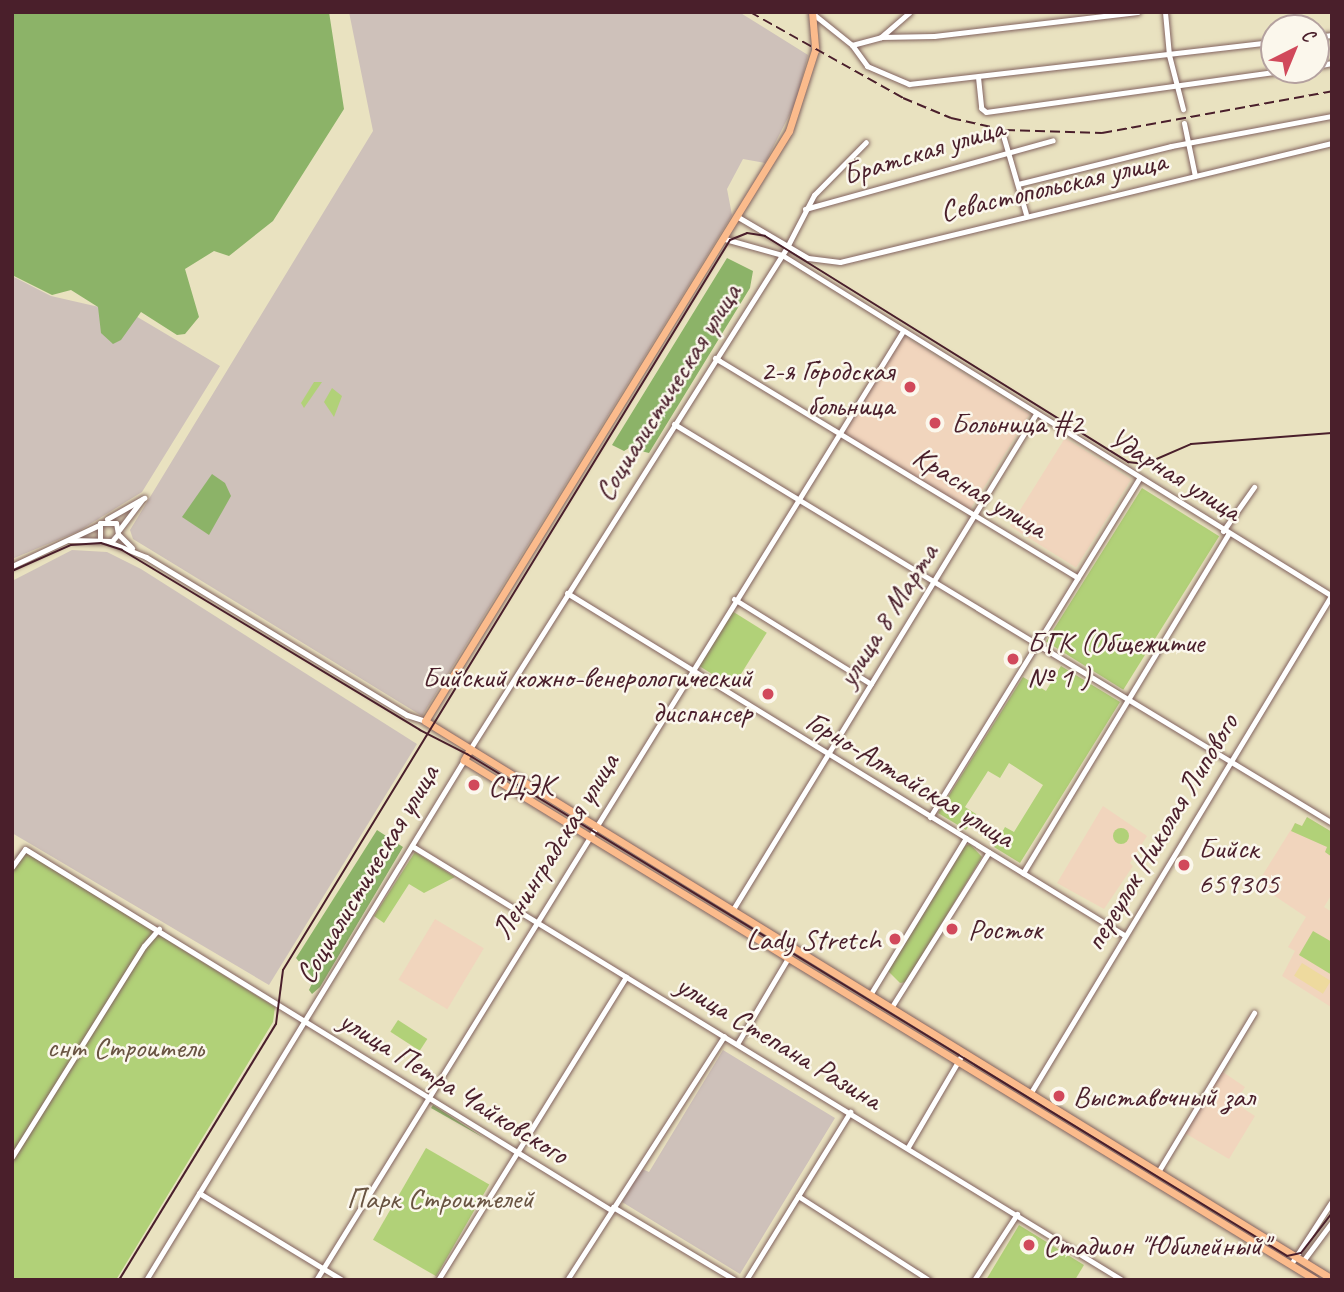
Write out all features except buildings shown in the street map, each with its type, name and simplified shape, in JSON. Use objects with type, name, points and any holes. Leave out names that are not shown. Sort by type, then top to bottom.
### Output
[{"type":"main road","name":"Социалистическая улица","points":[[425,721],[725,239],[789,131],[804,94],[815,50],[812,12]]},
{"type":"main road","points":[[425,721],[593,827],[1158,1172],[1296,1261],[1316,1280]]},
{"type":"main road","name":"Социалистическая улица","points":[[464,760],[470,749]]},
{"type":"main road","points":[[464,760],[958,1062],[1296,1261],[1332,1279]]},
{"type":"main road","points":[[726,920],[732,911]]},
{"type":"main road","points":[[1026,1102],[1030,1094]]},
{"type":"street","name":"Социалистическая улица","points":[[812,12],[852,45],[867,66],[904,84],[1260,45]]},
{"type":"street","points":[[881,37],[910,12]]},
{"type":"street","points":[[852,45],[881,37],[934,36],[1138,12]]},
{"type":"street","points":[[1165,12],[1169,55],[1183,109]]},
{"type":"street","points":[[978,77],[981,108],[986,112],[1260,74]]},
{"type":"street","points":[[1018,184],[1188,144],[1332,116]]},
{"type":"street","points":[[1184,123],[1195,176]]},
{"type":"street","points":[[1003,135],[1026,214]]},
{"type":"street","name":"Братская улица","points":[[805,209],[1008,156],[1022,145],[1054,140]]},
{"type":"street","name":"Социалистическая улица","points":[[470,749],[782,256],[805,209],[821,186],[866,142]]},
{"type":"street","name":"Севастопольская улица","points":[[738,217],[808,257],[833,262],[1332,143]]},
{"type":"street","name":"Ударная улица","points":[[725,239],[782,256],[1225,533],[1331,596]]},
{"type":"street","name":"Ленинградская улица","points":[[316,1280],[796,498],[903,331]]},
{"type":"street","name":"Красная улица","points":[[715,358],[1078,578]]},
{"type":"street","name":"улица 8 Марта","points":[[732,911],[1037,415]]},
{"type":"street","points":[[674,424],[1332,823]]},
{"type":"street","points":[[930,817],[1139,478]]},
{"type":"street","points":[[1023,873],[1254,487]]},
{"type":"street","points":[[12,566],[99,526],[144,498],[108,542]]},
{"type":"street","points":[[106,520],[134,551]]},
{"type":"street","points":[[99,526],[100,539]]},
{"type":"street","points":[[69,540],[100,539],[134,551],[407,715],[425,721]]},
{"type":"street","name":"Горно-Алтайская улица","points":[[567,593],[827,756],[1124,934]]},
{"type":"street","name":"переулок Николая Липового","points":[[1030,1094],[1124,934],[1331,596]]},
{"type":"street","points":[[734,599],[871,684]]},
{"type":"street","name":"Социалистическая улица","points":[[146,1280],[464,760]]},
{"type":"street","points":[[870,995],[966,838]]},
{"type":"street","name":"улица Степана Разина","points":[[412,846],[1122,1280]]},
{"type":"street","name":"улица Петра Чайковского","points":[[12,867],[23,848],[159,929],[428,1098],[735,1280]]},
{"type":"street","points":[[891,1008],[989,852]]},
{"type":"street","points":[[12,1157],[144,946],[159,929]]},
{"type":"street","points":[[737,1044],[788,958]]},
{"type":"street","points":[[439,1280],[626,977]]},
{"type":"street","points":[[1158,1172],[1254,1013]]},
{"type":"street","points":[[567,1280],[724,1036]]},
{"type":"street","points":[[908,1147],[963,1053]]},
{"type":"street","points":[[746,1280],[850,1112]]},
{"type":"street","points":[[199,1193],[342,1280]]},
{"type":"street","points":[[798,1196],[929,1280]]},
{"type":"street","points":[[1296,1261],[1332,1201]]},
{"type":"street","points":[[974,1280],[1017,1214]]},
{"type":"street","points":[[1296,1261],[1332,1222]]},
{"type":"shaded area","points":[[349,12],[739,12],[808,55],[796,102],[765,163],[743,159],[727,189],[732,215],[422,716],[133,539],[130,530],[373,131]]},
{"type":"shaded area","points":[[12,276],[51,296],[134,315],[220,366],[142,492],[79,531],[12,559]]},
{"type":"shaded area","name":"Больница #2","points":[[904,336],[1030,414],[969,512],[843,434]]},
{"type":"shaded area","points":[[1065,438],[1131,479],[1076,568],[1010,526]]},
{"type":"shaded area","points":[[72,550],[107,552],[141,569],[417,744],[269,985],[12,833],[12,581]]},
{"type":"shaded area","points":[[1103,806],[1147,836],[1130,863],[1133,866],[1104,909],[1057,883]]},
{"type":"shaded area","points":[[1307,817],[1332,832],[1332,894],[1324,907],[1332,912],[1331,1007],[1282,976],[1295,951],[1288,947],[1306,917],[1257,884],[1295,823],[1302,826]]},
{"type":"shaded area","points":[[435,919],[484,948],[447,1009],[398,980]]},
{"type":"shaded area","points":[[723,1050],[835,1118],[740,1274],[622,1202],[642,1169],[649,1172]]},
{"type":"shaded area","points":[[1220,1070],[1245,1087],[1235,1103],[1255,1116],[1229,1159],[1183,1132]]},
{"type":"green space","points":[[12,12],[329,12],[344,109],[273,221],[229,256],[214,251],[185,269],[199,317],[185,334],[177,335],[141,312],[121,340],[113,344],[101,333],[98,307],[71,290],[52,295],[12,275]]},
{"type":"green space","points":[[727,258],[753,271],[750,288],[649,453],[629,448],[624,451],[612,445]]},
{"type":"green space","points":[[314,382],[322,382],[304,408],[301,403]]},
{"type":"green space","points":[[332,388],[342,396],[334,417],[324,402]]},
{"type":"green space","points":[[212,474],[225,483],[231,496],[209,535],[182,517]]},
{"type":"green space","points":[[1142,488],[1219,536],[1123,690],[1046,641]]},
{"type":"green space","points":[[732,611],[767,633],[733,687],[698,665]]},
{"type":"green space","points":[[1061,666],[1120,702],[1020,863],[994,847],[1005,827],[1014,832],[1043,785],[1009,763],[1000,778],[988,771],[965,807],[976,814],[966,830],[938,813],[1023,677],[1046,691]]},
{"type":"green space","points":[[1307,817],[1332,832],[1332,857],[1325,852],[1327,847],[1291,831],[1295,823],[1302,826]]},
{"type":"green space","points":[[1121,828],[1129,836],[1121,844],[1113,836]]},
{"type":"green space","points":[[377,830],[403,847],[320,987],[312,994],[309,990],[314,979],[296,958]]},
{"type":"green space","points":[[970,844],[982,857],[906,982],[900,983],[888,971],[965,846]]},
{"type":"green space","name":"снт Строитель","points":[[24,851],[275,1007],[273,1022],[116,1280],[12,1280],[12,873]]},
{"type":"green space","points":[[415,852],[455,877],[424,893],[409,884],[384,923],[374,916]]},
{"type":"green space","points":[[1313,931],[1332,942],[1332,975],[1299,955]]},
{"type":"green space","points":[[398,1020],[427,1039],[420,1051],[390,1032]]},
{"type":"green space","points":[[433,1105],[484,1138],[431,1108]]},
{"type":"green space","name":"Парк Строителей","points":[[426,1148],[489,1184],[436,1276],[373,1240]]},
{"type":"green space","name":"Стадион \"Юбилейный\"","points":[[1019,1225],[1084,1265],[1075,1280],[986,1280]]},
{"type":"sand","points":[[1302,963],[1331,981],[1323,994],[1294,976]]},
{"type":"tram line","points":[[119,1280],[276,1024],[283,970],[730,240],[747,233],[765,236],[1128,462],[1145,464],[1191,444],[1332,433]]},
{"type":"tram line","points":[[12,571],[71,545],[101,543],[122,550],[420,730],[467,754],[1287,1256],[1301,1253],[1332,1213]]},
{"type":"railway","points":[[750,12],[903,98],[951,118],[1005,130],[1102,133],[1332,91]]},
{"type":"place","name":"2-я Городская больница","points":[[910,387]]},
{"type":"place","name":"Больница #2","points":[[935,423]]},
{"type":"place","name":"БГК (Общежитие № 1 )","points":[[1013,659]]},
{"type":"place","name":"Бийский кожно-венерологический диспансер","points":[[768,694]]},
{"type":"place","name":"СДЭК","points":[[474,785]]},
{"type":"place","name":"Бийск 659305","points":[[1184,865]]},
{"type":"place","name":"Росток","points":[[952,929]]},
{"type":"place","name":"Lady Stretch","points":[[895,939]]},
{"type":"place","name":"Выставочный зал","points":[[1059,1096]]},
{"type":"place","name":"Стадион \"Юбилейный\"","points":[[1029,1245]]}]
